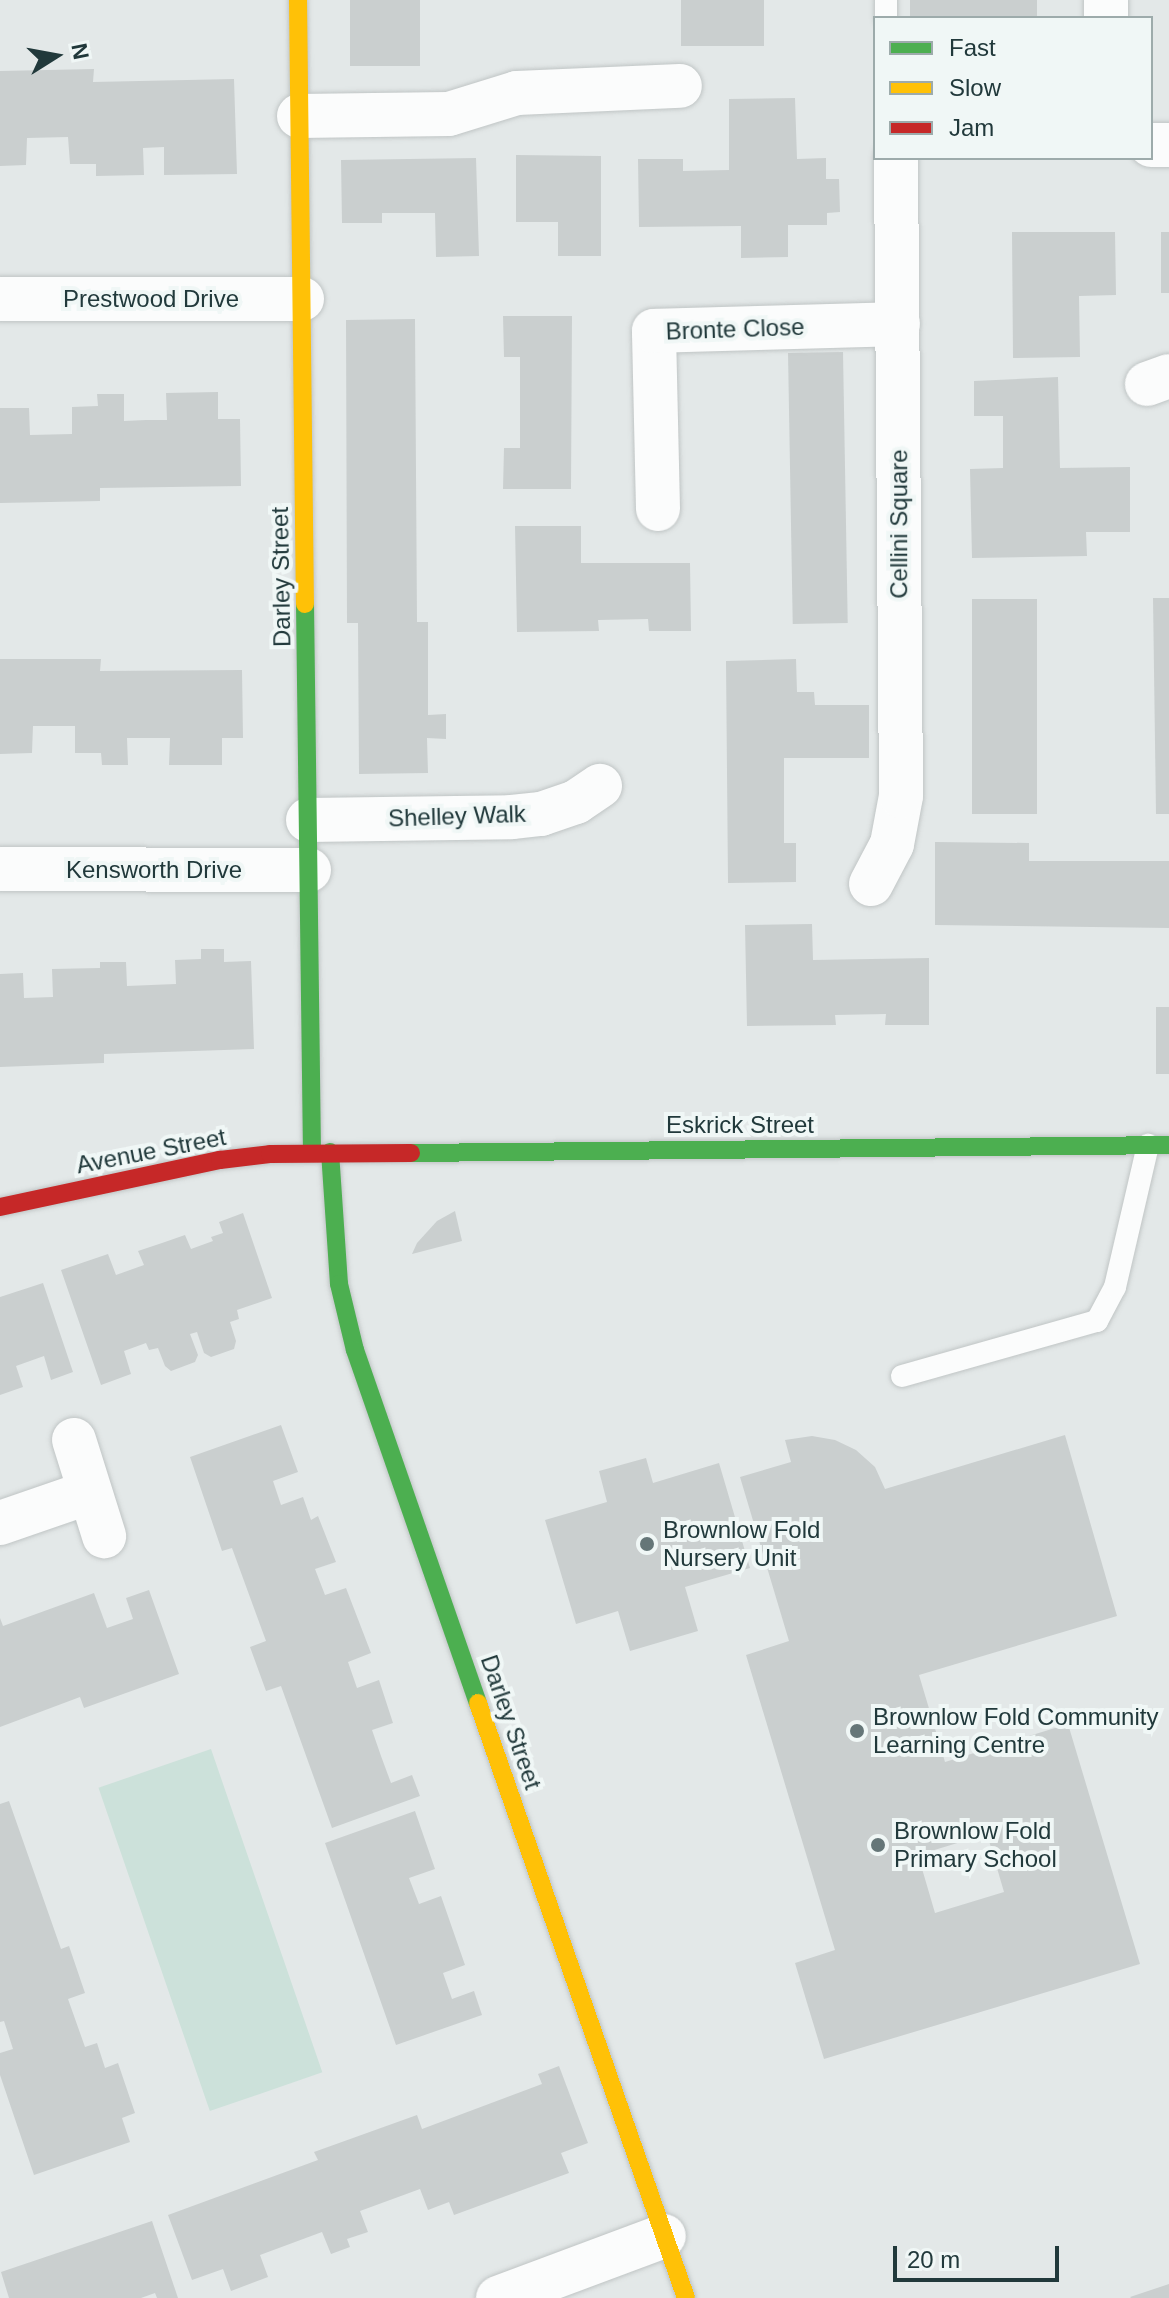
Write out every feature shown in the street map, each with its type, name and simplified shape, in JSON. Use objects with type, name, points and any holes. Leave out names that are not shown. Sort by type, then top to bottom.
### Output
[{"type":"street","name":"Darley Street","points":[[298,0],[309,870],[321,1152],[339,1284],[355,1350],[686,2298]]},
{"type":"street","points":[[299,116],[449,114],[517,93],[680,86]]},
{"type":"street","name":"Cellini Square","points":[[871,884],[892,844],[901,796],[896,160]]},
{"type":"street","name":"Prestwood Drive","points":[[0,299],[302,299]]},
{"type":"street","name":"Bronte Close","points":[[658,509],[654,331],[898,324]]},
{"type":"street","name":"Shelley Walk","points":[[308,820],[541,814],[576,802],[600,786]]},
{"type":"street","name":"Kensworth Drive","points":[[0,869],[309,870]]},
{"type":"street","name":"Eskrick Street","points":[[321,1152],[1158,1145]]},
{"type":"street","name":"Avenue Street","points":[[0,1207],[220,1160],[321,1152]]},
{"type":"street","points":[[74,1440],[104,1536]]},
{"type":"street","points":[[0,1523],[90,1492]]},
{"type":"street","points":[[498,2298],[664,2236]]},
{"type":"lane","points":[[902,1376],[1097,1321],[1115,1287],[1158,1145]]},
{"type":"green space","points":[[211,1749],[322,2072],[210,2111],[98,1788]]},
{"type":"building","points":[[350,0],[420,0],[420,66],[350,66]]},
{"type":"building","points":[[681,0],[764,0],[764,46],[681,46]]},
{"type":"building","points":[[910,0],[1037,0],[1037,16],[910,16]]},
{"type":"building","points":[[94,69],[93,82],[234,79],[237,174],[164,175],[164,147],[143,148],[144,175],[96,176],[96,164],[70,164],[68,137],[27,138],[26,165],[0,166],[0,71]]},
{"type":"building","points":[[795,98],[797,159],[826,158],[826,179],[839,179],[840,212],[827,213],[827,225],[788,225],[788,257],[741,258],[741,226],[639,227],[638,159],[683,159],[683,171],[729,170],[729,99]]},
{"type":"building","points":[[516,155],[601,156],[601,256],[558,256],[558,222],[516,222]]},
{"type":"building","points":[[476,158],[479,256],[436,257],[435,213],[382,213],[382,223],[342,223],[341,160]]},
{"type":"building","points":[[1012,232],[1115,232],[1116,295],[1079,296],[1080,357],[1013,358]]},
{"type":"building","points":[[1161,232],[1169,232],[1169,293],[1161,293]]},
{"type":"building","points":[[503,316],[572,316],[571,489],[503,489],[504,448],[520,448],[520,357],[504,357]]},
{"type":"building","points":[[415,319],[417,622],[428,622],[428,715],[446,714],[446,739],[427,738],[428,773],[359,774],[358,623],[347,623],[346,320]]},
{"type":"building","points":[[843,352],[848,623],[793,624],[788,353]]},
{"type":"building","points":[[1058,377],[1060,468],[1130,467],[1130,532],[1086,532],[1087,556],[972,558],[970,469],[1003,468],[1003,416],[974,416],[974,381]]},
{"type":"building","points":[[218,392],[218,419],[240,419],[241,486],[100,488],[100,501],[0,503],[0,408],[29,408],[30,435],[72,434],[72,407],[98,406],[97,394],[124,394],[124,421],[167,420],[166,393]]},
{"type":"building","points":[[515,526],[581,526],[581,563],[690,563],[691,631],[649,631],[648,619],[598,620],[599,631],[517,632]]},
{"type":"building","points":[[1153,598],[1169,598],[1169,814],[1156,814]]},
{"type":"building","points":[[972,599],[1037,599],[1037,814],[972,814]]},
{"type":"building","points":[[0,659],[101,659],[100,671],[242,670],[243,738],[222,738],[222,765],[169,765],[170,738],[127,738],[128,765],[102,765],[101,753],[75,753],[75,726],[33,726],[32,753],[0,754]]},
{"type":"building","points":[[796,659],[797,692],[814,692],[815,705],[869,705],[869,758],[784,758],[784,843],[796,843],[796,882],[728,883],[726,661]]},
{"type":"building","points":[[935,842],[1029,843],[1029,861],[1169,861],[1169,928],[935,925]]},
{"type":"building","points":[[812,924],[813,960],[929,958],[929,1025],[885,1025],[886,1014],[835,1015],[836,1025],[747,1026],[745,925]]},
{"type":"building","points":[[201,949],[224,949],[224,962],[251,961],[254,1049],[104,1054],[104,1063],[0,1067],[0,974],[23,973],[24,998],[53,997],[52,969],[100,968],[100,962],[126,962],[127,986],[176,984],[175,960],[201,959]]},
{"type":"building","points":[[1156,1007],[1169,1007],[1169,1074],[1156,1074]]},
{"type":"building","points":[[455,1211],[462,1241],[412,1254],[417,1243],[437,1221]]},
{"type":"building","points":[[243,1213],[272,1298],[237,1310],[239,1319],[230,1322],[236,1341],[234,1349],[211,1357],[204,1353],[197,1332],[190,1334],[198,1355],[195,1362],[171,1371],[165,1366],[158,1348],[149,1350],[146,1343],[124,1351],[131,1374],[101,1385],[61,1270],[108,1254],[116,1275],[144,1265],[138,1251],[185,1235],[191,1249],[213,1241],[211,1237],[223,1233],[219,1222]]},
{"type":"building","points":[[43,1283],[73,1372],[51,1380],[44,1356],[16,1366],[23,1387],[0,1395],[0,1297]]},
{"type":"building","points":[[281,1425],[298,1472],[273,1481],[281,1505],[303,1497],[311,1520],[318,1516],[336,1562],[315,1569],[325,1595],[346,1588],[371,1653],[348,1662],[357,1688],[379,1680],[393,1723],[372,1730],[381,1756],[391,1783],[412,1775],[420,1796],[332,1828],[281,1686],[266,1691],[250,1647],[266,1641],[232,1548],[222,1551],[190,1457]]},
{"type":"building","points":[[1065,1435],[1117,1616],[919,1675],[945,1762],[1068,1724],[1140,1964],[824,2059],[795,1963],[835,1950],[746,1655],[789,1641],[740,1477],[791,1462],[785,1440],[812,1436],[835,1440],[856,1450],[875,1467],[885,1489]],"holes":[[[987,1834],[1004,1892],[935,1913],[918,1855]]]},
{"type":"building","name":"Brownlow Fold Nursery Unit","points":[[646,1458],[653,1483],[719,1463],[750,1568],[685,1587],[698,1631],[630,1651],[618,1611],[576,1624],[545,1520],[607,1502],[599,1471]]},
{"type":"building","points":[[149,1590],[179,1674],[84,1708],[80,1697],[0,1727],[0,1618],[3,1626],[94,1593],[107,1628],[133,1619],[126,1598]]},
{"type":"building","points":[[9,1801],[61,1949],[69,1946],[85,1993],[68,1999],[85,2047],[97,2043],[105,2068],[118,2063],[135,2113],[122,2118],[130,2142],[34,2175],[0,2075],[0,2053],[13,2049],[4,2021],[0,2022],[0,1804]]},
{"type":"building","points":[[415,1811],[435,1869],[409,1878],[419,1904],[441,1896],[465,1965],[443,1973],[452,1999],[474,1991],[482,2015],[396,2045],[325,1843]]},
{"type":"building","points":[[559,2066],[588,2143],[561,2153],[569,2173],[454,2215],[449,2202],[428,2210],[420,2189],[360,2211],[368,2232],[347,2239],[350,2247],[331,2254],[322,2232],[260,2255],[268,2277],[231,2291],[223,2269],[192,2280],[168,2215],[318,2160],[314,2152],[417,2115],[422,2129],[542,2084],[538,2074]]},
{"type":"building","points":[[152,2221],[178,2298],[157,2298],[155,2293],[141,2298],[9,2298],[1,2272]]},
{"type":"building","points":[[1169,2284],[1169,2298],[1130,2297]]},
{"type":"traffic: fast","points":[[305,604],[312,1152]]},
{"type":"traffic: fast","points":[[411,1153],[1169,1145]]},
{"type":"traffic: fast","points":[[330,1152],[339,1284],[355,1350],[478,1703]]},
{"type":"traffic: slow","points":[[298,0],[305,604]]},
{"type":"traffic: slow","points":[[478,1703],[686,2298]]},
{"type":"traffic: jam","points":[[0,1207],[220,1160],[270,1154],[411,1153]]},
{"type":"place","name":"Brownlow Fold Nursery Unit","points":[[647,1544]]},
{"type":"place","name":"Brownlow Fold Community Learning Centre","points":[[857,1731]]},
{"type":"place","name":"Brownlow Fold Primary School","points":[[878,1845]]}]
